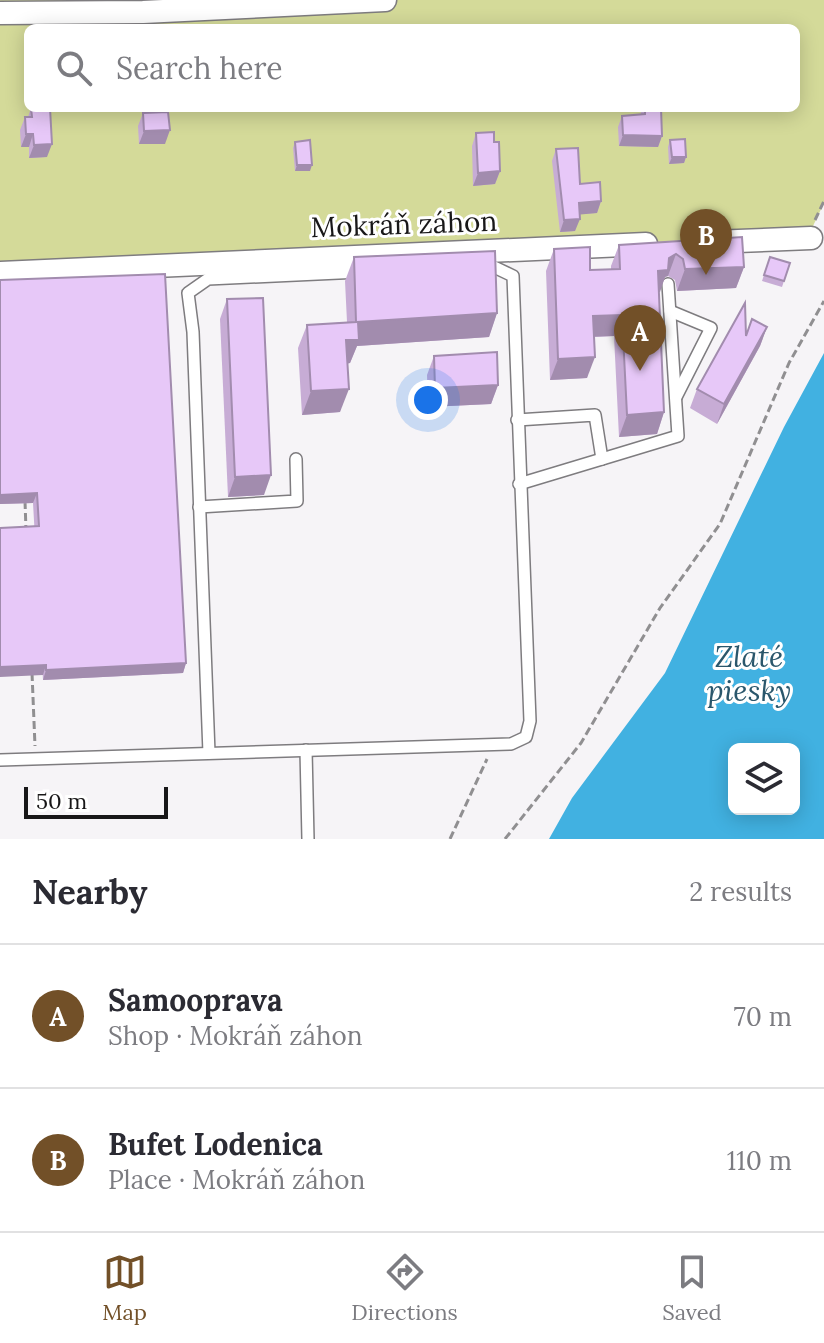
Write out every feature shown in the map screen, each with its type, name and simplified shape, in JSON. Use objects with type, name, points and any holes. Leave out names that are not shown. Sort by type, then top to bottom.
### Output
[{"type":"street","points":[[0,13],[143,12],[385,0]]},
{"type":"street","name":"Mokráň záhon","points":[[0,273],[817,237]]},
{"type":"lane","points":[[0,760],[493,745],[511,744],[526,737],[530,721],[513,276],[492,266],[461,268]]},
{"type":"lane","points":[[209,753],[193,332],[188,293],[208,279],[366,272]]},
{"type":"lane","points":[[519,484],[678,436],[668,284]]},
{"type":"lane","points":[[670,311],[711,328],[675,397]]},
{"type":"lane","points":[[517,420],[595,415],[602,459]]},
{"type":"lane","points":[[199,507],[297,501],[296,459]]},
{"type":"lane","points":[[306,750],[308,839]]},
{"type":"path","points":[[505,839],[581,743],[660,608],[720,524],[789,363],[824,301]]},
{"type":"path","points":[[24,491],[26,539]]},
{"type":"path","points":[[32,664],[35,759]]},
{"type":"path","points":[[450,839],[493,745]]},
{"type":"green space","points":[[0,0],[824,0],[824,203],[813,226],[768,246],[0,282]]},
{"type":"water","name":"Zlaté piesky","points":[[824,353],[824,839],[549,839],[572,798],[665,673],[784,427]]},
{"type":"building","points":[[31,112],[50,112],[52,144],[34,145],[33,134],[26,134],[25,117],[32,117]]},
{"type":"building","points":[[168,112],[170,130],[144,131],[143,113]]},
{"type":"building","points":[[661,112],[662,136],[623,135],[622,116]]},
{"type":"building","points":[[494,132],[494,142],[499,142],[500,171],[478,173],[476,133]]},
{"type":"building","points":[[685,139],[686,157],[672,157],[670,140]]},
{"type":"building","points":[[310,140],[312,165],[297,165],[295,142]]},
{"type":"building","points":[[578,148],[580,184],[600,182],[601,201],[579,203],[580,219],[564,220],[556,149]]},
{"type":"building","points":[[742,237],[744,267],[685,269],[683,259],[676,254],[669,258],[668,270],[658,271],[664,412],[627,415],[622,315],[593,316],[595,357],[558,359],[554,249],[590,247],[590,270],[620,269],[619,245]]},
{"type":"building","points":[[495,251],[497,313],[358,322],[359,340],[346,340],[349,389],[311,391],[307,325],[356,322],[354,257]]},
{"type":"building","points":[[770,257],[790,263],[784,281],[764,275]]},
{"type":"building","points":[[165,274],[186,663],[46,670],[46,665],[0,667],[0,528],[39,526],[37,493],[0,495],[0,280]]},
{"type":"building","points":[[263,298],[271,475],[235,477],[227,299]]},
{"type":"building","points":[[745,303],[746,336],[752,319],[767,327],[724,404],[697,389]]},
{"type":"building","points":[[497,352],[498,385],[435,388],[434,356]]},
{"type":"place","name":"Bufet Lodenica","points":[[706,275]]},
{"type":"place","name":"Samooprava","points":[[640,371]]}]
